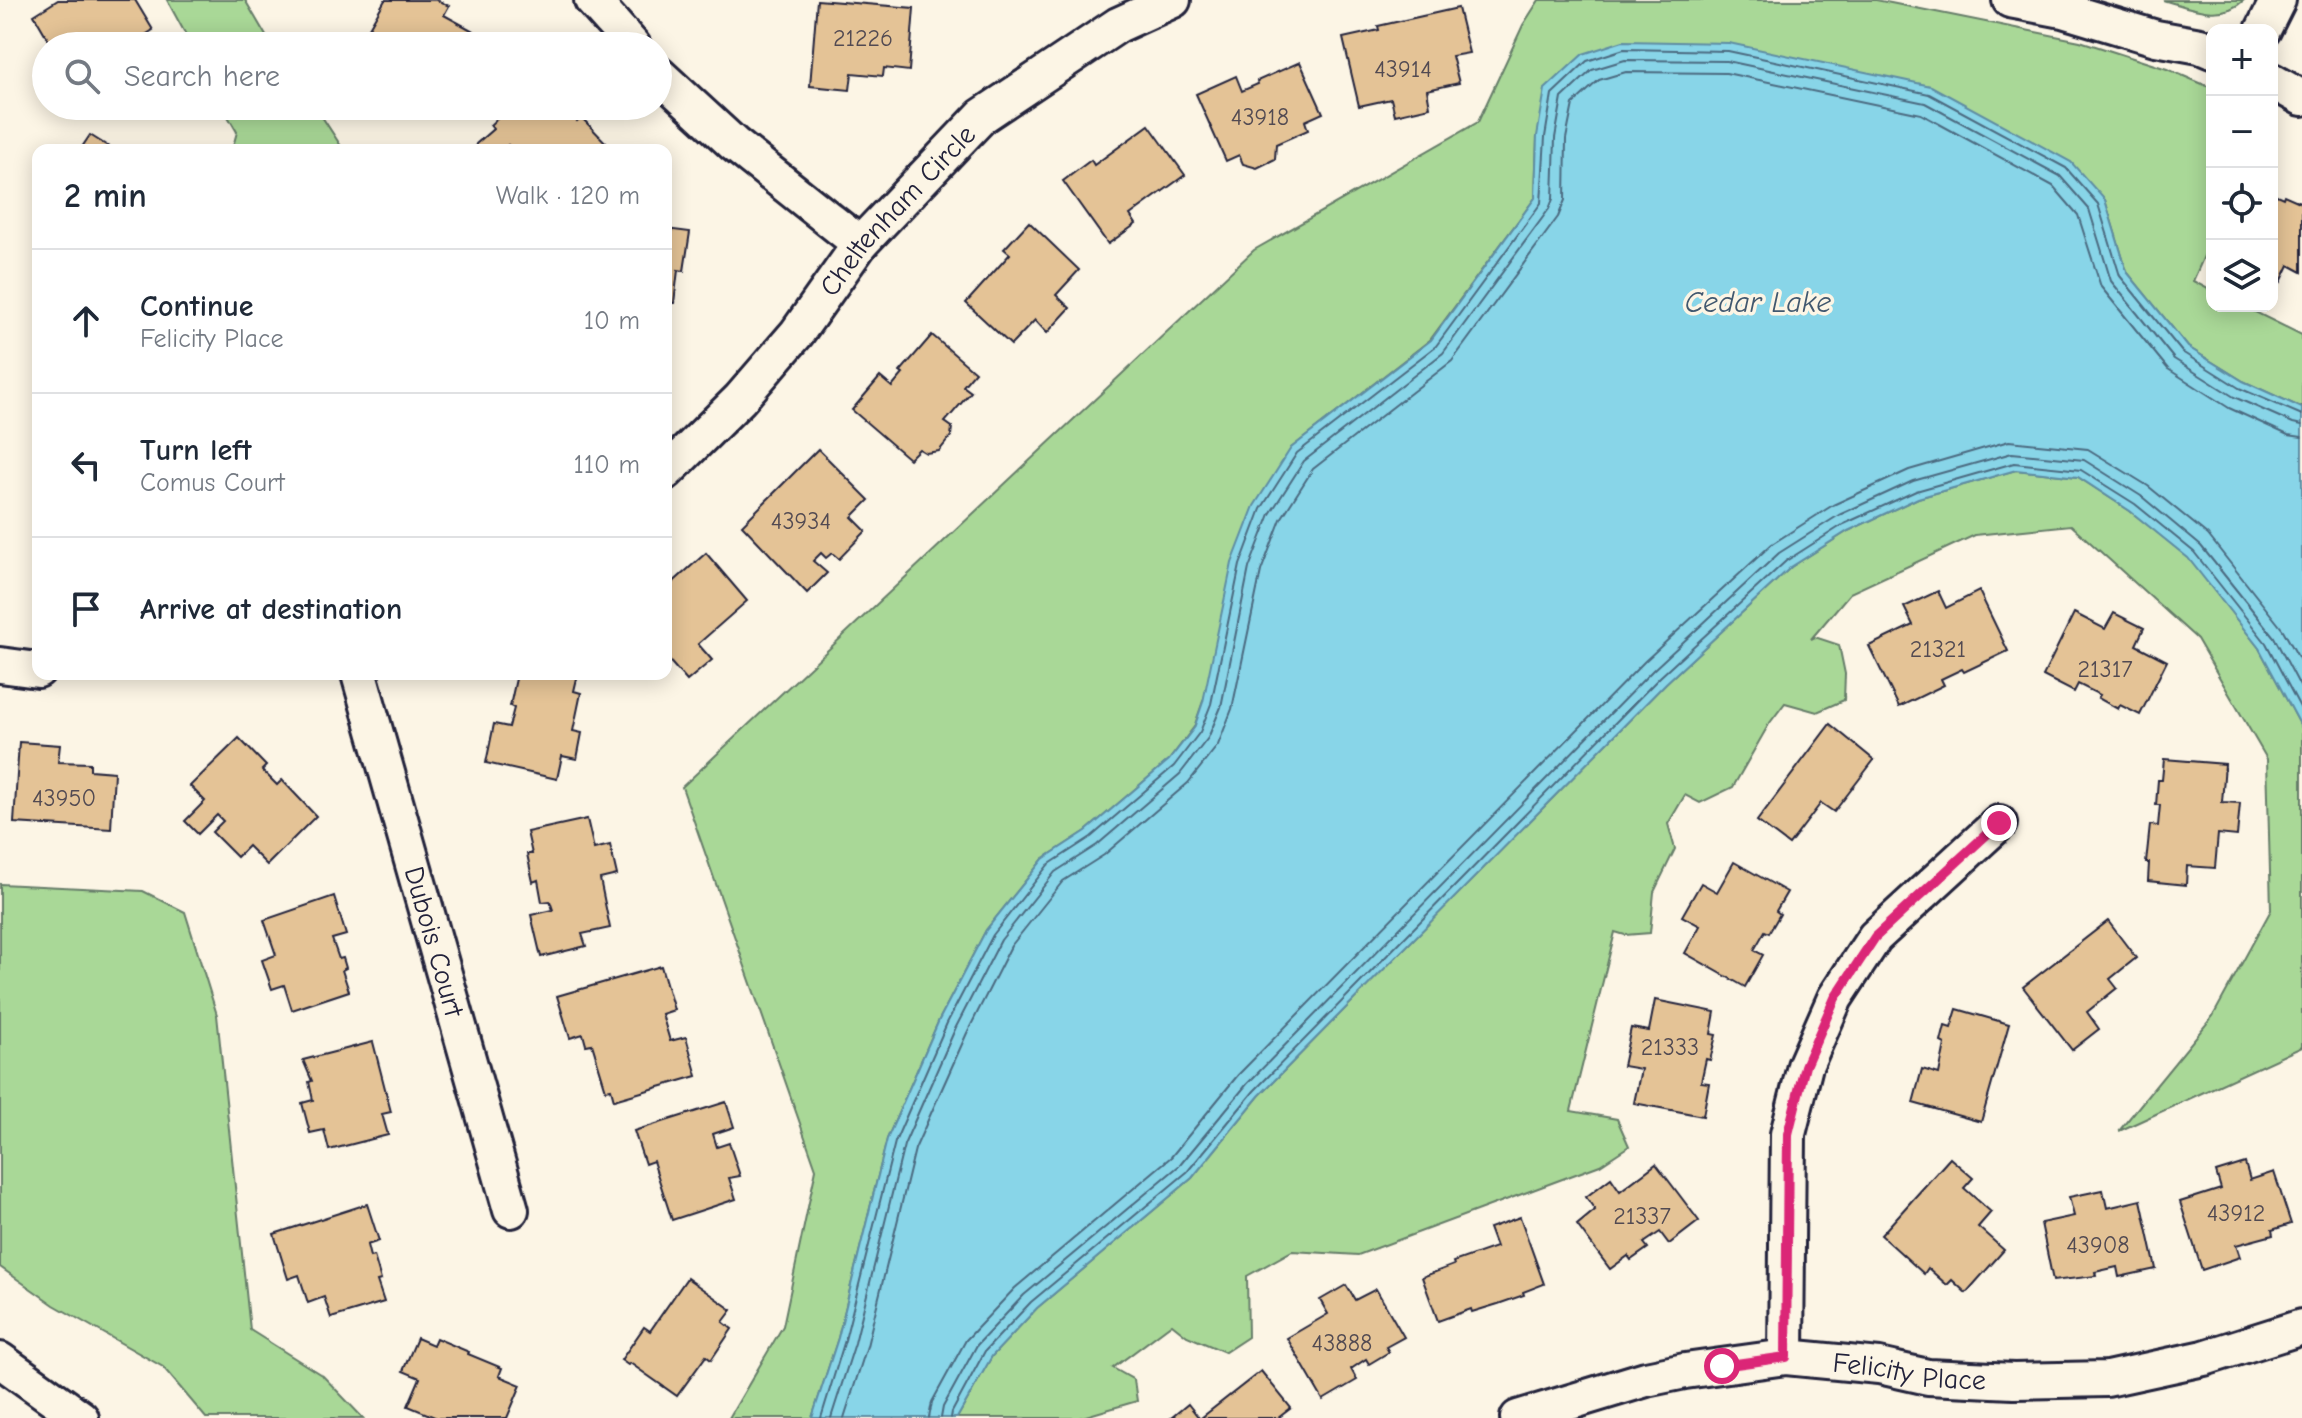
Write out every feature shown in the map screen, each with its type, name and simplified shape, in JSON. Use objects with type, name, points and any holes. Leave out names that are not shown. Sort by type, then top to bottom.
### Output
[{"type":"street","points":[[592,0],[621,32]]},
{"type":"street","name":"Cheltenham Circle","points":[[672,466],[740,399],[797,333],[860,244],[982,116],[1118,25],[1173,0]]},
{"type":"street","points":[[2010,0],[2063,10],[2156,38],[2206,48]]},
{"type":"street","points":[[2266,24],[2278,0]]},
{"type":"street","points":[[2278,84],[2302,98]]},
{"type":"street","points":[[672,87],[734,144],[860,244]]},
{"type":"street","points":[[0,665],[32,669]]},
{"type":"street","name":"Dubois Court","points":[[361,680],[511,1210]]},
{"type":"street","points":[[1786,1357],[1788,1134],[1805,1066],[1835,998],[1875,937],[1999,823]]},
{"type":"street","name":"Felicity Place","points":[[1518,1418],[1646,1379],[1786,1357],[1879,1366],[1928,1377],[2014,1381],[2107,1379],[2204,1358],[2302,1327]]},
{"type":"street","points":[[0,1360],[81,1418]]},
{"type":"green space","points":[[167,0],[245,0],[264,32],[184,32]]},
{"type":"green space","points":[[1539,0],[1876,0],[2080,41],[2167,69],[2206,85],[2206,252],[2193,281],[2206,288],[2206,312],[2255,312],[2302,335],[2302,408],[2243,381],[2188,347],[2127,272],[2105,200],[1537,136],[1535,198],[1430,340],[1291,448],[1194,727],[1169,760],[1086,831],[1043,859],[986,930],[939,1020],[887,1139],[838,1338],[812,1418],[729,1418],[783,1326],[816,1169],[682,787],[1254,250],[1478,122],[1523,25]]},
{"type":"green space","points":[[2163,0],[2244,0],[2235,7],[2216,12]]},
{"type":"green space","points":[[230,120],[324,120],[340,144],[234,144],[237,132]]},
{"type":"green space","points":[[2016,470],[2078,477],[2130,511],[2188,557],[2259,648],[2302,728],[2302,1047],[2119,1131],[2213,1016],[2271,910],[2267,759],[2197,639],[2071,525],[1975,535],[1850,593],[1811,639],[1815,637],[1839,645],[1845,674],[1844,700],[1817,712],[1785,703],[1769,724],[1733,787],[1700,803],[1685,795],[1668,824],[1675,849],[1654,892],[1650,933],[1625,935],[1615,932],[1571,1111],[1617,1119],[1629,1146],[1600,1165],[1358,1255],[1292,1251],[1247,1276],[1248,1337],[1225,1352],[1187,1336],[1172,1324],[1113,1368],[1134,1380],[1137,1401],[1079,1418],[957,1418],[992,1356],[1037,1308],[1192,1178],[1259,1096],[1666,683],[1791,567],[1848,531],[1918,498]]},
{"type":"green space","points":[[0,884],[143,891],[185,912],[217,1015],[250,1330],[323,1376],[363,1418],[206,1418],[163,1367],[54,1305],[0,1267]]},
{"type":"water","name":"Cedar Lake","points":[[1623,41],[1729,43],[1931,86],[2071,162],[2105,200],[2127,272],[2188,347],[2243,381],[2302,408],[2302,728],[2259,648],[2188,558],[2130,511],[2078,477],[2016,470],[1918,498],[1848,531],[1791,567],[1666,683],[1259,1096],[1192,1178],[1037,1308],[992,1356],[957,1418],[812,1418],[838,1338],[887,1139],[939,1020],[986,930],[1043,859],[1086,831],[1169,760],[1194,728],[1203,702],[1232,563],[1254,506],[1291,448],[1431,340],[1535,198],[1537,136],[1545,89],[1583,54]]},
{"type":"building","points":[[58,0],[135,0],[153,30],[44,32],[34,15]]},
{"type":"building","points":[[385,0],[437,0],[449,6],[444,15],[475,32],[367,32]]},
{"type":"building","points":[[817,0],[914,8],[909,71],[884,68],[883,76],[852,73],[850,90],[810,86]]},
{"type":"building","points":[[1458,8],[1469,53],[1452,56],[1459,83],[1427,90],[1430,107],[1395,115],[1391,99],[1359,106],[1343,38],[1379,30],[1378,26]]},
{"type":"building","points":[[1300,62],[1323,113],[1305,121],[1308,130],[1276,144],[1275,159],[1257,168],[1243,164],[1239,155],[1226,161],[1196,94],[1236,76],[1242,91]]},
{"type":"building","points":[[495,120],[584,120],[607,144],[476,144],[493,129],[490,125]]},
{"type":"building","points":[[1149,125],[1185,175],[1130,215],[1136,224],[1108,244],[1063,181],[1091,160],[1094,165]]},
{"type":"building","points":[[90,135],[104,144],[84,144]]},
{"type":"building","points":[[2284,195],[2302,203],[2302,272],[2289,265],[2281,282],[2278,280],[2278,196],[2283,198]]},
{"type":"building","points":[[1029,222],[1079,270],[1056,295],[1070,308],[1047,333],[1035,320],[1011,345],[966,303],[1010,254],[1004,249]]},
{"type":"building","points":[[672,230],[690,232],[684,271],[678,270],[674,303]]},
{"type":"building","points":[[932,335],[975,372],[963,386],[971,392],[945,422],[952,427],[951,436],[939,451],[926,453],[919,449],[909,459],[852,410],[880,377],[892,387],[903,374],[900,372]]},
{"type":"building","points":[[818,449],[869,500],[852,517],[866,531],[839,559],[832,553],[826,558],[821,553],[813,561],[827,573],[807,593],[742,525]]},
{"type":"building","points":[[706,553],[747,601],[698,644],[712,660],[687,681],[672,664],[672,583]]},
{"type":"building","points":[[1938,591],[1946,608],[1979,591],[2008,651],[1964,672],[1962,669],[1941,679],[1944,685],[1899,707],[1869,646],[1913,625],[1904,607]]},
{"type":"building","points":[[2074,613],[2105,629],[2114,613],[2144,628],[2136,645],[2167,661],[2140,715],[2120,705],[2118,709],[2078,684],[2074,692],[2043,676]]},
{"type":"building","points":[[516,680],[577,680],[574,691],[581,693],[573,731],[582,733],[577,759],[562,756],[557,779],[486,763],[494,724],[509,727],[514,708],[510,706]]},
{"type":"building","points":[[1830,724],[1874,760],[1834,812],[1821,803],[1789,845],[1757,821]]},
{"type":"building","points":[[239,738],[266,766],[262,770],[277,785],[282,780],[316,816],[267,865],[248,846],[237,857],[212,832],[223,821],[217,815],[198,834],[185,821],[205,801],[190,786]]},
{"type":"building","points":[[19,742],[60,745],[58,762],[90,763],[90,770],[114,772],[111,829],[14,823]]},
{"type":"building","points":[[2164,759],[2225,764],[2222,802],[2240,803],[2237,836],[2218,834],[2215,868],[2187,866],[2186,885],[2148,881],[2149,863],[2146,863],[2150,825],[2158,826],[2158,780],[2162,780]]},
{"type":"building","points":[[587,819],[594,849],[610,845],[617,875],[600,879],[610,928],[582,934],[586,946],[541,957],[531,915],[553,910],[550,901],[542,902],[538,880],[533,882],[527,854],[532,854],[527,832]]},
{"type":"building","points":[[1734,862],[1787,892],[1776,911],[1780,914],[1754,950],[1763,955],[1745,987],[1685,953],[1700,926],[1682,916],[1701,883],[1717,892]]},
{"type":"building","points":[[334,896],[346,935],[332,939],[339,959],[343,958],[346,968],[342,970],[349,991],[292,1010],[284,985],[272,989],[262,960],[276,955],[264,920]]},
{"type":"building","points":[[2108,921],[2136,958],[2110,979],[2117,988],[2087,1012],[2099,1029],[2072,1050],[2023,987]]},
{"type":"building","points":[[661,966],[674,1010],[662,1014],[670,1041],[686,1037],[697,1076],[614,1100],[611,1089],[606,1090],[592,1044],[586,1045],[583,1034],[570,1038],[557,996]]},
{"type":"building","points":[[1655,1000],[1715,1012],[1711,1034],[1716,1035],[1701,1082],[1709,1083],[1703,1116],[1634,1103],[1641,1069],[1623,1066],[1631,1028],[1649,1031]]},
{"type":"building","points":[[1957,1009],[2009,1024],[1981,1122],[1913,1103],[1922,1069],[1939,1074],[1945,1026],[1951,1028]]},
{"type":"building","points":[[373,1042],[391,1112],[382,1114],[388,1135],[329,1150],[324,1130],[310,1133],[302,1103],[313,1100],[309,1082],[312,1081],[303,1060]]},
{"type":"building","points":[[726,1102],[734,1127],[713,1134],[717,1147],[729,1143],[740,1176],[729,1178],[736,1199],[672,1220],[653,1161],[645,1164],[634,1131]]},
{"type":"building","points":[[1950,1158],[1973,1178],[1964,1188],[1991,1212],[1978,1227],[2004,1250],[1966,1293],[1952,1280],[1947,1285],[1928,1268],[1924,1274],[1881,1235]]},
{"type":"building","points":[[2245,1163],[2250,1180],[2274,1172],[2291,1224],[2272,1230],[2273,1235],[2236,1245],[2240,1257],[2202,1270],[2180,1202],[2221,1189],[2216,1172]]},
{"type":"building","points":[[1656,1164],[1699,1221],[1669,1244],[1660,1232],[1644,1243],[1648,1248],[1631,1260],[1628,1256],[1610,1269],[1577,1225],[1595,1210],[1586,1197],[1611,1178],[1620,1191]]},
{"type":"building","points":[[2103,1190],[2107,1208],[2141,1200],[2156,1269],[2119,1277],[2117,1267],[2095,1272],[2096,1276],[2053,1281],[2041,1223],[2074,1216],[2069,1197]]},
{"type":"building","points":[[367,1204],[379,1241],[367,1245],[370,1257],[374,1256],[384,1302],[331,1318],[324,1297],[308,1303],[299,1275],[288,1279],[274,1234]]},
{"type":"building","points":[[1520,1217],[1544,1284],[1523,1292],[1524,1295],[1438,1321],[1422,1277],[1496,1247],[1489,1228]]},
{"type":"building","points":[[687,1278],[732,1310],[723,1322],[732,1329],[711,1360],[706,1356],[677,1396],[621,1360],[644,1327],[650,1331]]},
{"type":"building","points":[[1346,1285],[1355,1300],[1376,1289],[1404,1337],[1386,1347],[1389,1352],[1369,1364],[1366,1359],[1351,1369],[1357,1380],[1323,1400],[1287,1338],[1328,1314],[1320,1300]]},
{"type":"building","points":[[417,1338],[433,1345],[436,1338],[502,1368],[499,1376],[521,1385],[507,1418],[437,1418],[408,1406],[420,1378],[403,1371]]},
{"type":"building","points":[[1261,1371],[1291,1408],[1278,1418],[1201,1418]]},
{"type":"building","points":[[1188,1404],[1199,1418],[1171,1418]]},
{"type":"route","points":[[1722,1366],[1786,1357],[1788,1134],[1805,1066],[1835,998],[1875,937],[1999,823]]}]
